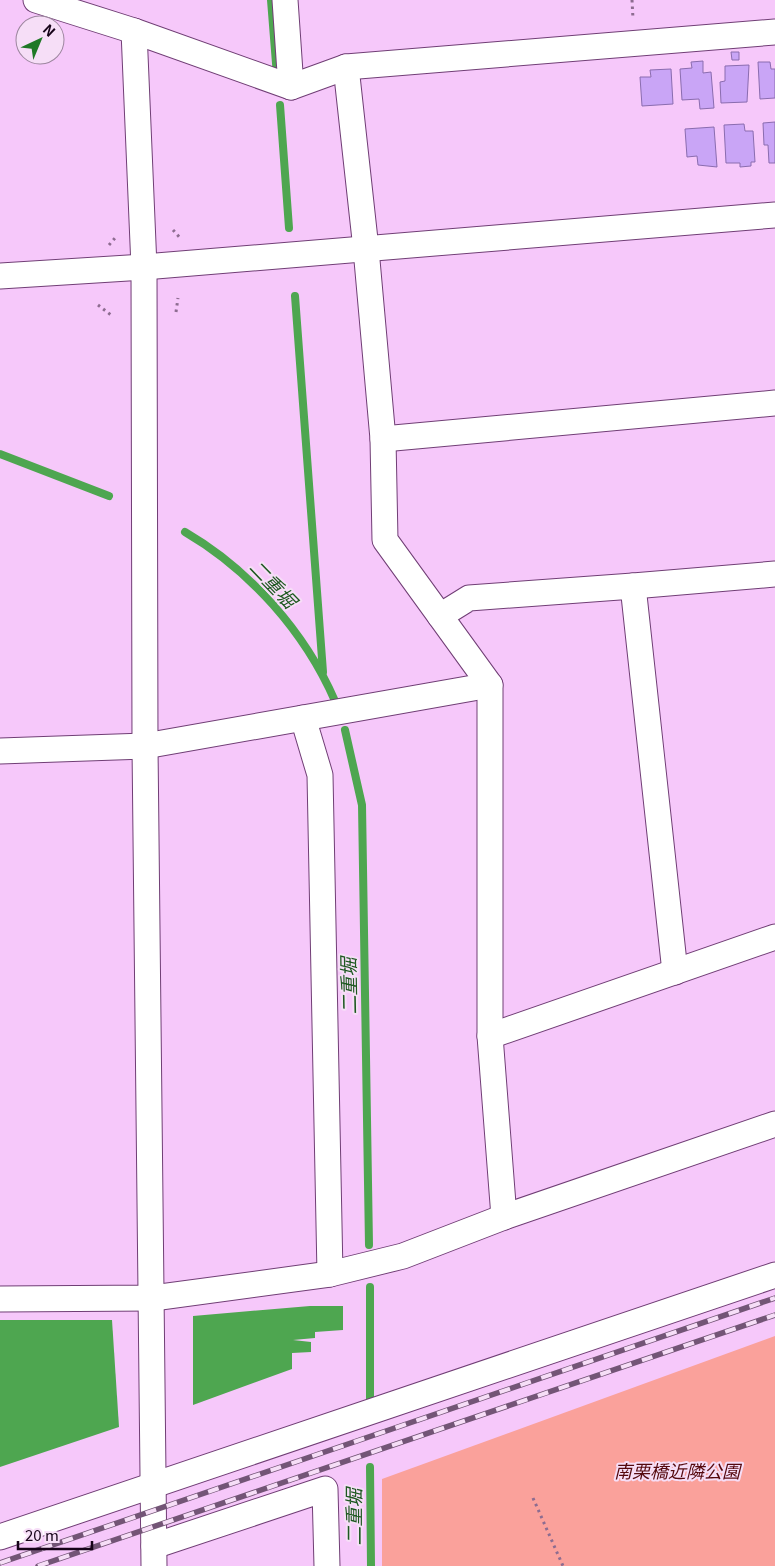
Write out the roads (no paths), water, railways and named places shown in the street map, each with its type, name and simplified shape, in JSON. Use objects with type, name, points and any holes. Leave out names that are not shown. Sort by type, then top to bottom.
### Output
[{"type":"street","points":[[36,0],[134,31],[291,86],[346,67],[775,32]]},
{"type":"street","points":[[285,0],[291,86]]},
{"type":"street","points":[[134,31],[144,267],[145,746],[153,1298],[154,1556],[325,1489],[327,1566]]},
{"type":"street","points":[[346,67],[366,249],[383,439],[385,540],[490,685],[490,1036],[504,1217]]},
{"type":"street","points":[[0,276],[144,267],[775,215]]},
{"type":"street","points":[[383,439],[775,403]]},
{"type":"street","points":[[440,616],[469,598],[775,574]]},
{"type":"street","points":[[633,586],[674,972]]},
{"type":"street","points":[[0,751],[145,746],[490,685]]},
{"type":"street","points":[[303,718],[320,775],[330,1274]]},
{"type":"street","points":[[490,1036],[775,937]]},
{"type":"street","points":[[0,1299],[153,1298],[330,1274],[403,1256],[504,1217],[775,1124]]},
{"type":"street","points":[[0,1537],[775,1275]]},
{"type":"waterway","points":[[271,0],[277,76]]},
{"type":"waterway","points":[[280,105],[289,228]]},
{"type":"waterway","points":[[295,296],[323,672]]},
{"type":"waterway","name":"二重堀","points":[[0,454],[109,496]]},
{"type":"waterway","name":"二重堀","points":[[185,532],[209,547],[232,565],[273,605],[308,651],[323,675],[335,701]]},
{"type":"waterway","name":"二重堀","points":[[345,730],[362,805],[369,1245]]},
{"type":"waterway","name":"二重堀","points":[[370,1287],[370,1399]]},
{"type":"waterway","name":"二重堀","points":[[370,1467],[371,1566]]},
{"type":"railway","points":[[0,1563],[775,1298]]},
{"type":"railway","points":[[38,1566],[775,1315]]},
{"type":"park label","name":"南栗橋近隣公園","points":[[677,1472]]}]
